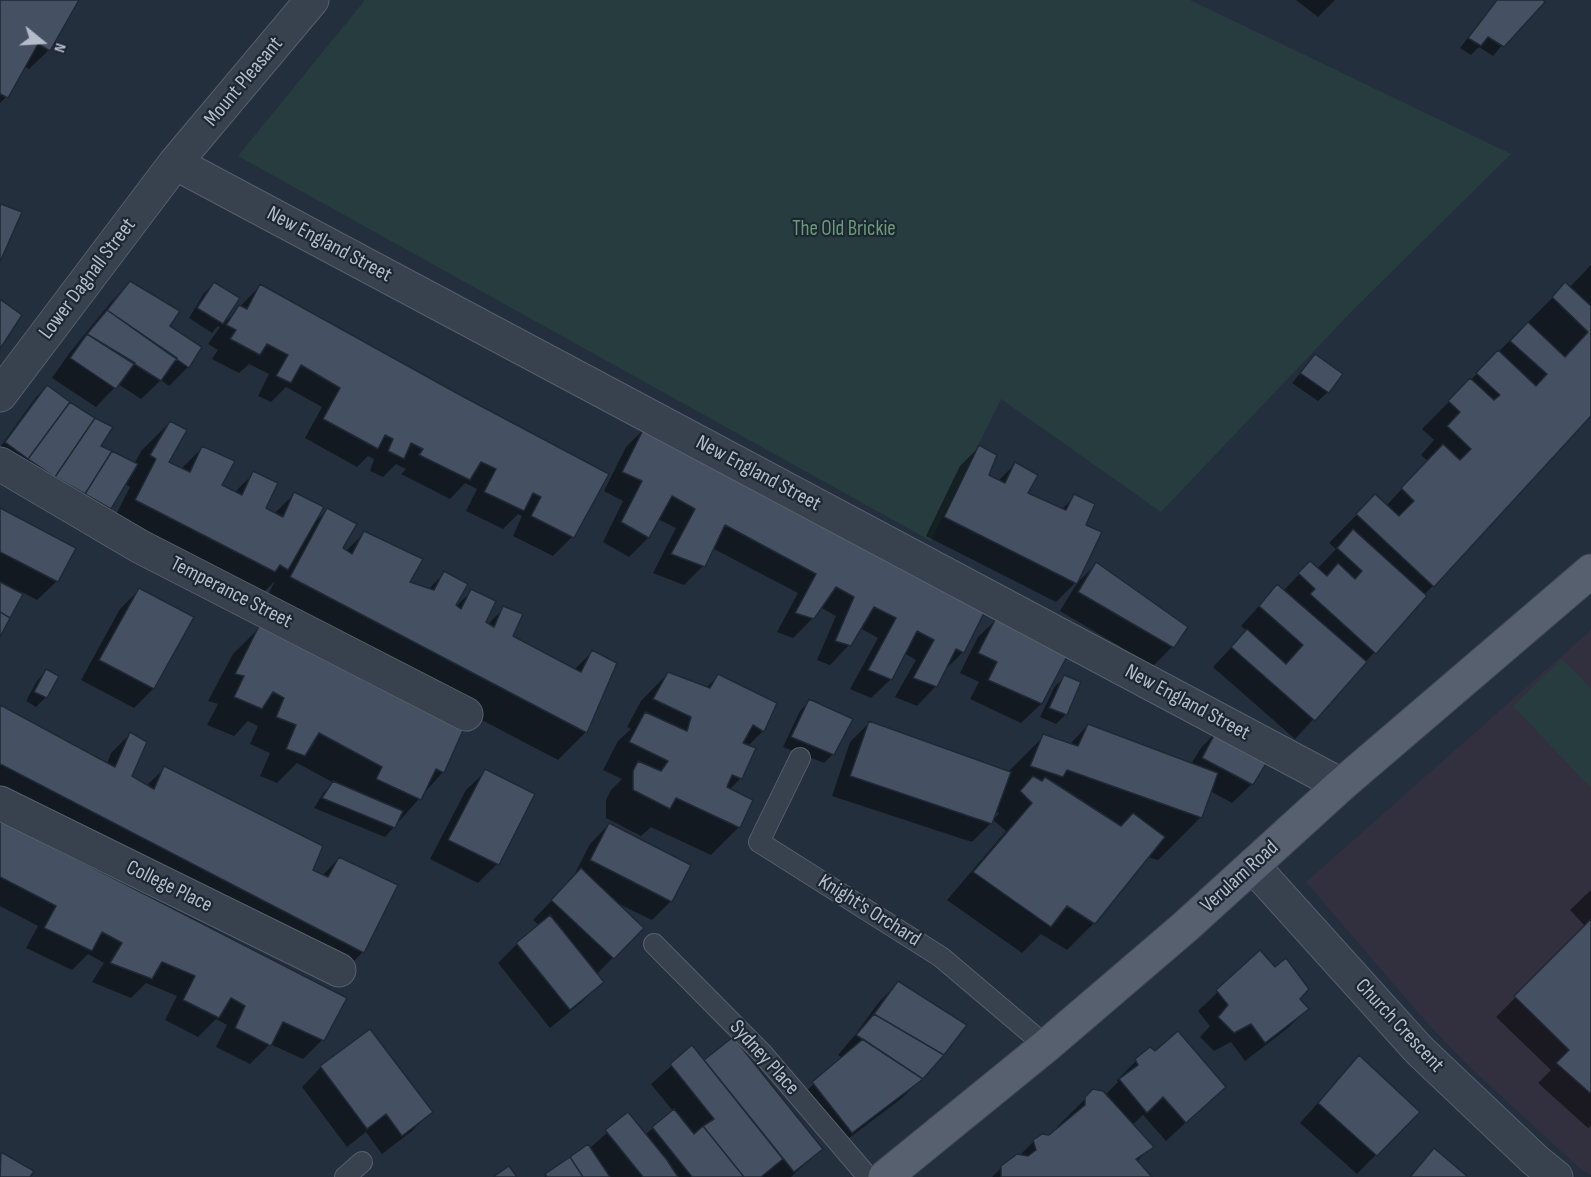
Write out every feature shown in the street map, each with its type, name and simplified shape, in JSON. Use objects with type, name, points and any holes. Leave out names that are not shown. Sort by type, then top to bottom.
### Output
[{"type":"main road","name":"Verulam Road","points":[[885,1177],[1046,1046],[1185,927],[1341,785],[1591,571]]},
{"type":"street","name":"Mount Pleasant","points":[[176,163],[312,0]]},
{"type":"street","name":"Lower Dagnall Street","points":[[0,395],[176,163]]},
{"type":"street","name":"New England Street","points":[[176,163],[1341,785]]},
{"type":"street","name":"Temperance Street","points":[[0,464],[139,546],[466,714]]},
{"type":"street","name":"College Place","points":[[0,803],[339,970]]},
{"type":"street","name":"Church Crescent","points":[[1253,866],[1419,1050],[1535,1160],[1556,1177]]},
{"type":"lane","name":"Knight's Orchard","points":[[800,758],[759,842],[942,957],[1046,1046]]},
{"type":"lane","name":"Sydney Place","points":[[654,944],[762,1053],[868,1177]]},
{"type":"lane","points":[[345,1177],[362,1162]]},
{"type":"shaded area","points":[[1591,630],[1591,1175],[1578,1167],[1469,1066],[1429,1025],[1306,882]]},
{"type":"green space","name":"The Old Brickie","points":[[365,0],[1190,0],[1511,154],[1351,312],[1161,512],[1001,399],[931,541],[238,156]]},
{"type":"green space","points":[[1562,659],[1591,689],[1591,788],[1513,706]]},
{"type":"building","points":[[0,0],[79,0],[50,51],[38,44],[8,98],[0,94]]},
{"type":"building","points":[[1497,0],[1543,0],[1545,2],[1504,47],[1488,37],[1481,46],[1468,38]]},
{"type":"building","points":[[1,204],[22,212],[0,262],[0,206]]},
{"type":"building","points":[[130,281],[180,311],[170,326],[202,347],[189,368],[107,310]]},
{"type":"building","points":[[214,282],[240,298],[223,324],[197,308]]},
{"type":"building","points":[[1565,282],[1591,306],[1591,416],[1434,587],[1356,514],[1375,494],[1399,516],[1414,501],[1401,488],[1443,444],[1460,460],[1471,449],[1447,426],[1460,412],[1448,401],[1470,378],[1494,400],[1500,395],[1476,373],[1498,350],[1536,386],[1547,374],[1510,341],[1528,322],[1565,357],[1588,332],[1552,297]]},
{"type":"building","points":[[260,284],[609,474],[574,538],[531,516],[541,497],[533,493],[524,511],[484,492],[496,469],[481,462],[470,480],[419,455],[423,449],[411,443],[404,459],[388,451],[393,439],[385,435],[378,449],[323,419],[340,388],[301,365],[291,383],[276,376],[288,355],[267,344],[260,355],[230,339],[236,330],[226,325],[239,305],[247,309]]},
{"type":"building","points":[[0,299],[22,315],[0,349]]},
{"type":"building","points":[[107,310],[177,358],[161,381],[87,334]]},
{"type":"building","points":[[87,334],[135,363],[116,389],[70,358]]},
{"type":"building","points":[[1315,354],[1343,374],[1329,393],[1300,373]]},
{"type":"building","points":[[47,385],[70,402],[28,459],[5,442]]},
{"type":"building","points":[[70,402],[95,418],[55,477],[28,459]]},
{"type":"building","points":[[95,418],[113,427],[101,446],[112,451],[85,494],[55,477]]},
{"type":"building","points":[[170,421],[187,430],[169,462],[190,472],[202,446],[235,461],[222,485],[242,495],[253,471],[278,483],[266,508],[283,517],[294,492],[324,507],[288,570],[280,565],[275,572],[135,500],[156,459],[150,455]]},
{"type":"building","points":[[645,426],[987,607],[964,653],[956,649],[937,687],[913,678],[934,640],[917,631],[892,680],[868,670],[896,618],[874,607],[851,646],[835,641],[854,597],[836,587],[814,619],[795,613],[816,574],[725,525],[705,567],[671,554],[695,509],[672,496],[649,538],[621,522],[642,481],[622,472]]},
{"type":"building","points":[[979,445],[997,455],[989,475],[1005,483],[1015,462],[1038,475],[1028,493],[1066,510],[1074,494],[1095,504],[1086,525],[1102,532],[1077,584],[944,517]]},
{"type":"building","points":[[112,451],[138,464],[111,509],[85,494]]},
{"type":"building","points":[[0,508],[76,548],[58,582],[0,552]]},
{"type":"building","points":[[327,508],[357,524],[343,548],[352,554],[364,531],[423,559],[410,582],[434,590],[444,571],[468,584],[456,605],[461,609],[471,589],[496,601],[486,622],[494,627],[503,606],[523,614],[513,636],[581,672],[592,650],[617,663],[587,733],[290,577]]},
{"type":"building","points":[[1353,529],[1427,596],[1376,654],[1310,594],[1315,589],[1298,573],[1310,561],[1327,576],[1338,563],[1355,579],[1362,571],[1337,548]]},
{"type":"building","points":[[1096,562],[1188,627],[1174,648],[1078,592]]},
{"type":"building","points":[[0,582],[23,594],[10,618],[0,612]]},
{"type":"building","points":[[1277,584],[1367,662],[1315,721],[1231,647],[1247,629],[1286,664],[1303,645],[1259,606]]},
{"type":"building","points":[[139,588],[194,617],[154,689],[99,660]]},
{"type":"building","points":[[0,612],[10,618],[0,637]]},
{"type":"building","points":[[997,616],[1073,645],[1042,704],[988,680],[997,662],[978,653]]},
{"type":"building","points":[[260,624],[465,726],[444,773],[436,769],[421,800],[376,779],[382,767],[319,733],[305,756],[286,749],[296,725],[276,717],[284,698],[273,692],[262,709],[234,697],[244,676],[235,674]]},
{"type":"building","points":[[46,669],[59,676],[47,698],[34,692]]},
{"type":"building","points":[[668,672],[710,688],[718,674],[777,703],[764,732],[753,725],[743,743],[756,748],[742,779],[732,775],[727,787],[753,800],[740,828],[676,798],[670,809],[633,790],[633,771],[638,761],[661,771],[668,761],[629,742],[645,712],[687,731],[691,717],[653,699]]},
{"type":"building","points":[[1064,675],[1081,682],[1067,715],[1049,708]]},
{"type":"building","points":[[809,699],[853,719],[834,755],[791,737]]},
{"type":"building","points":[[0,705],[115,767],[130,732],[147,742],[132,776],[154,789],[164,766],[323,846],[313,870],[328,877],[339,857],[398,885],[364,953],[0,764]]},
{"type":"building","points":[[869,721],[1011,772],[992,824],[850,776]]},
{"type":"building","points":[[1088,724],[1218,773],[1202,818],[1067,770],[1063,777],[1030,766],[1043,734],[1078,746]]},
{"type":"building","points":[[1219,726],[1272,754],[1253,785],[1202,758]]},
{"type":"building","points":[[485,769],[535,794],[499,865],[448,840]]},
{"type":"building","points":[[1033,776],[1042,781],[1045,777],[1121,826],[1133,813],[1165,837],[1095,924],[1067,906],[1051,927],[973,872],[1032,803],[1020,791]]},
{"type":"building","points":[[333,781],[403,811],[395,828],[322,798]]},
{"type":"building","points":[[0,820],[347,998],[324,1041],[283,1022],[271,1046],[235,1028],[245,1006],[231,998],[219,1018],[183,1000],[195,976],[162,962],[152,979],[110,963],[122,943],[102,932],[92,951],[44,928],[56,906],[0,877]]},
{"type":"building","points":[[609,823],[691,865],[672,902],[590,860]]},
{"type":"building","points":[[581,868],[644,928],[614,959],[551,900]]},
{"type":"building","points":[[550,915],[604,982],[570,1010],[516,943]]},
{"type":"building","points":[[1591,919],[1591,1094],[1556,1063],[1569,1050],[1514,996]]},
{"type":"building","points":[[1260,950],[1275,967],[1286,958],[1309,989],[1300,999],[1309,1009],[1265,1043],[1251,1024],[1234,1033],[1218,1017],[1228,1005],[1216,990]]},
{"type":"building","points":[[898,981],[967,1025],[944,1055],[874,1014]]},
{"type":"building","points":[[874,1014],[944,1055],[923,1079],[856,1035]]},
{"type":"building","points":[[370,1029],[433,1112],[402,1136],[386,1114],[367,1129],[320,1066]]},
{"type":"building","points":[[1178,1031],[1226,1087],[1186,1123],[1163,1097],[1147,1113],[1119,1079],[1138,1065],[1135,1059],[1150,1047],[1155,1051]]},
{"type":"building","points":[[733,1037],[823,1149],[794,1172],[704,1060]]},
{"type":"building","points":[[863,1039],[923,1079],[852,1133],[812,1082]]},
{"type":"building","points":[[692,1045],[783,1159],[761,1177],[744,1177],[703,1126],[714,1119],[670,1064]]},
{"type":"building","points":[[1359,1055],[1420,1112],[1377,1156],[1318,1103]]},
{"type":"building","points":[[1093,1089],[1103,1091],[1154,1147],[1136,1159],[1152,1177],[1001,1177],[1001,1166],[1017,1154],[1028,1156],[1036,1150],[1033,1140],[1042,1134],[1049,1135],[1085,1105],[1085,1097]]},
{"type":"building","points":[[674,1109],[694,1134],[703,1126],[744,1177],[692,1177],[652,1127]]},
{"type":"building","points":[[628,1112],[678,1177],[643,1177],[605,1130]]},
{"type":"building","points":[[588,1144],[610,1177],[583,1177],[570,1157]]},
{"type":"building","points":[[1434,1148],[1468,1177],[1410,1177]]},
{"type":"building","points":[[1,1152],[34,1171],[30,1177],[0,1177]]},
{"type":"building","points":[[570,1157],[583,1177],[547,1177],[545,1174]]},
{"type":"building","points":[[509,1166],[517,1177],[493,1177]]}]
